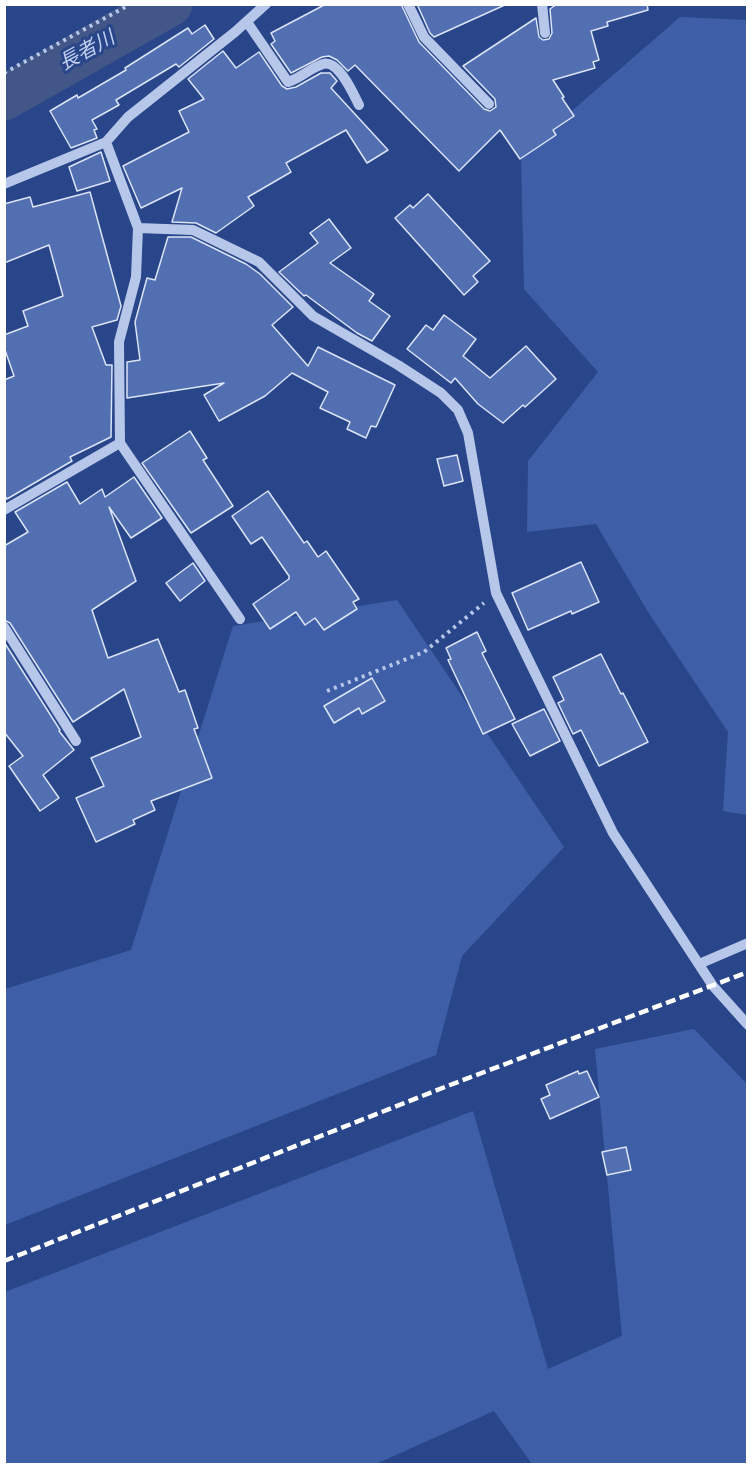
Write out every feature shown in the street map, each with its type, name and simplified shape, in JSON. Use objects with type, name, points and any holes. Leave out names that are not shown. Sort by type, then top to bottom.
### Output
[{"type":"street","points":[[4,184],[106,142],[128,117],[247,22],[266,4]]},
{"type":"street","points":[[408,4],[424,37],[489,104]]},
{"type":"street","points":[[542,4],[545,33]]},
{"type":"street","points":[[247,22],[288,82],[324,63],[332,64],[340,72],[359,105]]},
{"type":"street","points":[[106,142],[138,228],[136,278],[119,342],[120,443],[240,620]]},
{"type":"street","points":[[138,228],[193,230],[259,262],[313,316],[407,370],[441,393],[458,410],[468,433],[496,593],[613,833],[713,986],[747,1025]]},
{"type":"street","points":[[4,510],[120,443]]},
{"type":"street","points":[[4,627],[76,741]]},
{"type":"street","points":[[699,964],[747,943]]},
{"type":"path","points":[[4,73],[129,5]]},
{"type":"path","points":[[327,691],[424,652],[496,593]]},
{"type":"shaded area","points":[[680,17],[747,20],[747,815],[723,811],[728,732],[648,612],[596,524],[527,532],[528,461],[598,372],[524,289],[521,155]]},
{"type":"shaded area","points":[[397,600],[564,847],[462,956],[436,1055],[5,1225],[5,989],[131,950],[233,626]]},
{"type":"shaded area","points":[[694,1029],[747,1084],[747,1464],[532,1464],[494,1411],[376,1464],[5,1464],[5,1292],[473,1111],[548,1369],[622,1336],[595,1049]]},
{"type":"building","points":[[326,4],[401,4],[419,42],[484,109],[490,111],[496,107],[495,99],[463,66],[536,18],[539,37],[543,40],[549,39],[552,33],[550,9],[557,4],[647,4],[648,10],[607,22],[608,26],[591,31],[599,60],[593,62],[595,68],[553,80],[574,116],[553,130],[556,135],[520,159],[500,130],[459,171],[355,65],[348,71],[337,60],[329,56],[322,57],[291,73],[271,44],[275,41],[271,33]]},
{"type":"building","points":[[417,4],[507,4],[434,37]]},
{"type":"building","points":[[205,25],[214,39],[179,67],[176,64],[116,100],[119,105],[92,120],[97,129],[94,130],[97,138],[71,148],[50,111],[77,95],[78,98],[126,70],[125,68],[188,28],[192,34]]},
{"type":"building","points":[[223,51],[236,68],[259,52],[282,86],[287,89],[296,87],[321,73],[330,73],[337,81],[331,88],[388,150],[367,163],[346,130],[286,163],[291,172],[248,197],[254,206],[216,233],[196,223],[172,222],[182,188],[141,208],[123,166],[189,132],[179,111],[204,99],[188,79]]},
{"type":"building","points":[[101,152],[110,181],[77,191],[69,167]]},
{"type":"building","points":[[90,192],[121,306],[117,320],[92,327],[106,365],[112,365],[111,437],[70,457],[72,461],[7,499],[4,495],[4,380],[14,376],[4,347],[4,335],[28,326],[23,311],[63,296],[49,245],[4,263],[4,204],[30,197],[33,207]]},
{"type":"building","points":[[428,194],[490,261],[473,276],[478,282],[464,295],[395,218],[410,205],[413,208]]},
{"type":"building","points":[[329,219],[351,248],[330,263],[374,294],[369,301],[390,316],[372,341],[357,333],[306,295],[304,296],[279,272],[318,243],[310,233]]},
{"type":"building","points":[[168,237],[191,237],[246,264],[260,274],[293,307],[272,325],[308,366],[318,347],[395,385],[376,427],[371,426],[366,438],[347,429],[350,422],[320,408],[328,392],[292,373],[265,396],[219,421],[204,395],[224,383],[127,398],[127,362],[140,360],[135,322],[147,278],[155,280]]},
{"type":"building","points":[[444,315],[476,339],[463,356],[490,378],[526,346],[556,379],[503,423],[478,404],[455,378],[451,383],[407,349],[426,325],[433,330]]},
{"type":"building","points":[[190,431],[207,458],[203,460],[233,506],[191,533],[142,463]]},
{"type":"building","points":[[457,455],[463,481],[444,486],[437,459]]},
{"type":"building","points":[[134,477],[162,518],[131,538],[109,507],[136,581],[92,610],[108,658],[158,639],[179,692],[185,690],[198,728],[194,729],[212,778],[151,801],[155,810],[133,820],[135,824],[96,842],[76,798],[104,786],[91,758],[141,737],[124,689],[73,722],[10,623],[4,620],[4,546],[28,532],[15,512],[67,482],[80,504],[102,489],[105,497]]},
{"type":"building","points":[[268,491],[304,543],[307,541],[318,557],[326,551],[359,599],[353,602],[357,609],[324,630],[315,618],[305,625],[296,612],[270,629],[253,604],[289,579],[289,576],[262,537],[251,544],[232,516]]},
{"type":"building","points":[[581,562],[599,602],[572,614],[571,611],[528,630],[512,593]]},
{"type":"building","points":[[193,563],[205,581],[180,601],[166,583]]},
{"type":"building","points":[[477,632],[486,651],[482,653],[515,719],[483,734],[448,660],[451,659],[446,648]]},
{"type":"building","points":[[4,642],[59,731],[74,750],[43,775],[59,798],[40,811],[9,766],[23,756],[4,732]]},
{"type":"building","points":[[601,654],[648,742],[599,766],[581,730],[573,734],[558,703],[564,700],[553,677]]},
{"type":"building","points":[[372,678],[385,701],[362,714],[359,708],[334,723],[324,706]]},
{"type":"building","points":[[544,709],[560,741],[530,756],[512,724]]},
{"type":"building","points":[[578,1071],[579,1074],[587,1071],[599,1097],[550,1119],[541,1099],[550,1095],[546,1085]]},
{"type":"building","points":[[626,1147],[631,1170],[607,1175],[602,1152]]},
{"type":"waterway","name":"長者川","points":[[4,98],[170,4]]},
{"type":"railway","points":[[4,1261],[450,1085],[748,972]]}]
